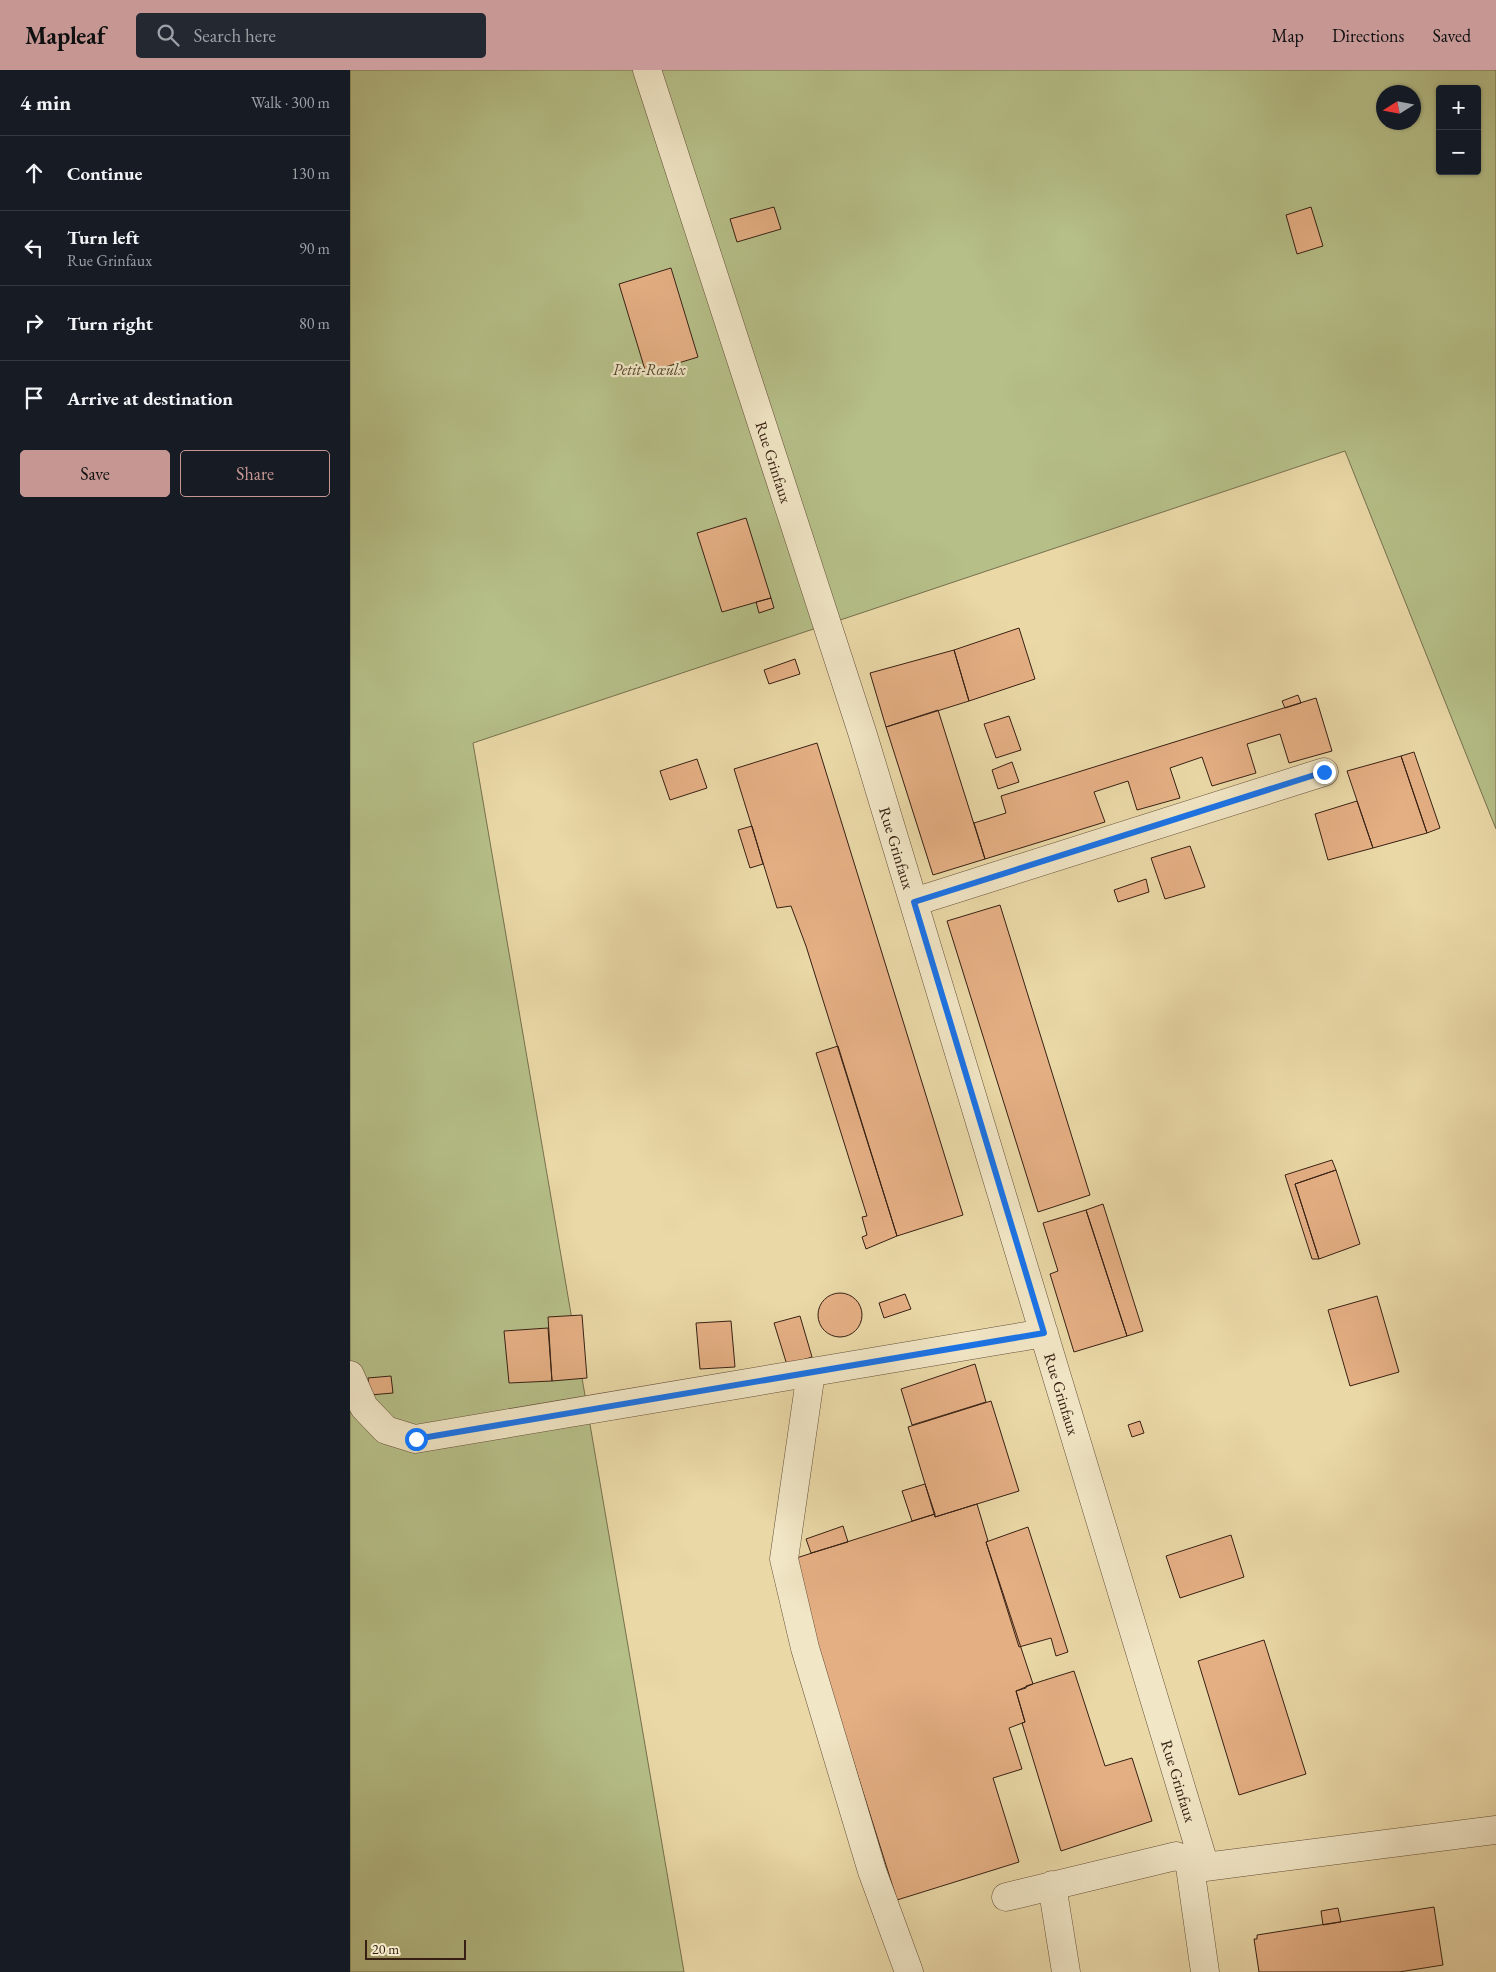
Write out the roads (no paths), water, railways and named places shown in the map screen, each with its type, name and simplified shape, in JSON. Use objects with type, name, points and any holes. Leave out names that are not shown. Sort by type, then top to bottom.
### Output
[{"type":"street","name":"Rue Grinfaux","points":[[646,70],[863,735],[1044,1333],[1197,1864],[1206,1972]]},
{"type":"street","points":[[914,902],[1324,772]]},
{"type":"street","points":[[350,1375],[364,1407],[386,1430],[416,1439],[1044,1333]]},
{"type":"street","points":[[811,1372],[784,1559],[805,1648],[872,1871],[909,1972]]},
{"type":"street","points":[[1006,1896],[1176,1856],[1197,1864],[1496,1830]]},
{"type":"street","points":[[1052,1886],[1066,1972]]},
{"type":"park label","name":"Petit-Rœulx","points":[[649,369]]}]
